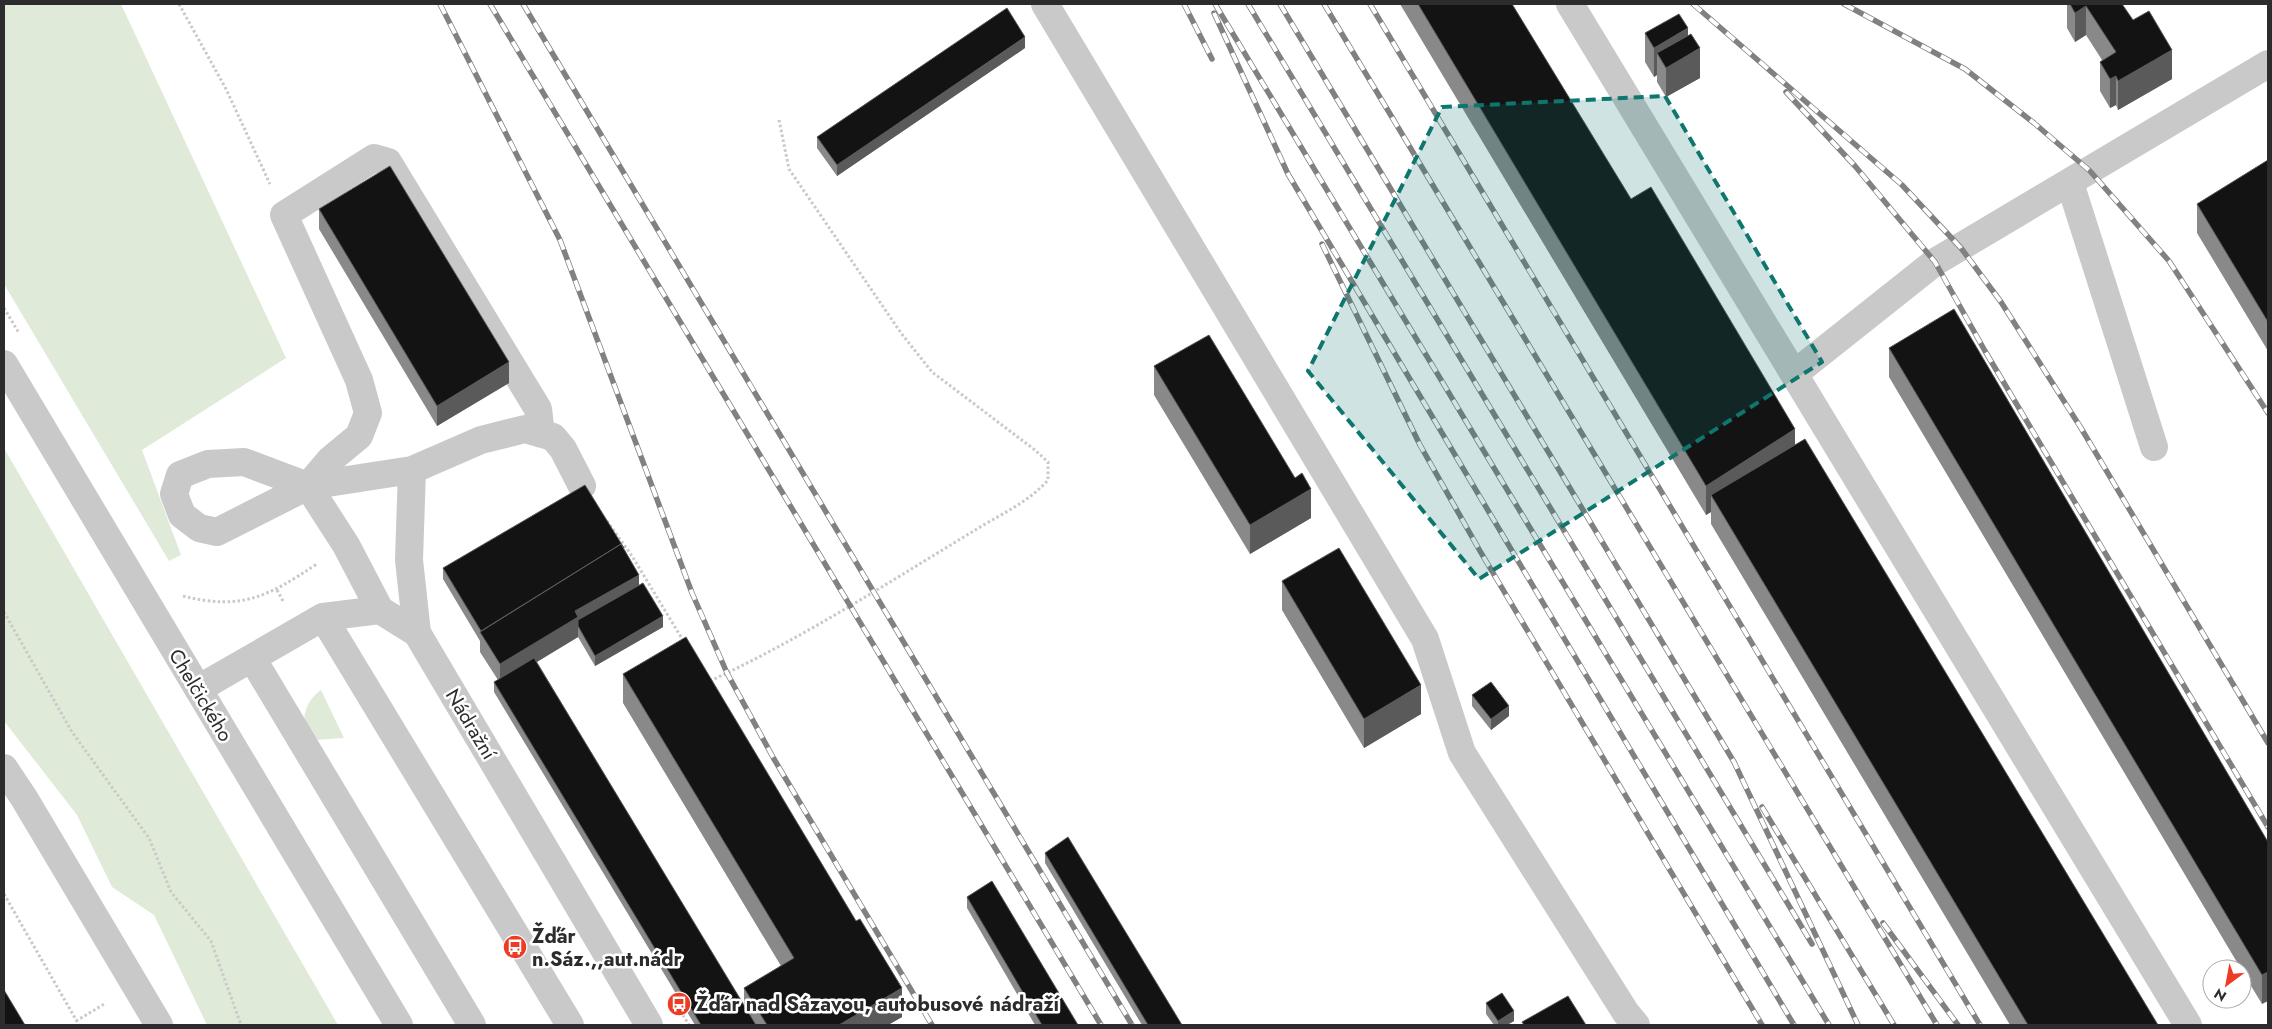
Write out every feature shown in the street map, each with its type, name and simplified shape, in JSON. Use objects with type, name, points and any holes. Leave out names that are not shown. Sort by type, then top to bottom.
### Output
[{"type":"street","points":[[1045,4],[1425,639],[1462,753],[1626,1013],[1636,1025]]},
{"type":"street","points":[[1570,4],[2188,1025]]},
{"type":"street","points":[[1794,374],[1936,262],[2268,64]]},
{"type":"street","points":[[308,486],[330,460],[359,436],[368,413],[359,380],[284,215],[374,158],[388,162],[538,409],[541,434]]},
{"type":"street","points":[[2070,183],[2154,447]]},
{"type":"street","name":"Chelčického","points":[[4,364],[399,1025]]},
{"type":"street","points":[[308,486],[412,470],[481,440],[525,429],[553,437],[563,449],[582,486]]},
{"type":"street","points":[[412,470],[409,560],[417,633]]},
{"type":"street","points":[[198,689],[323,617],[380,610],[346,545],[308,486]]},
{"type":"street","name":"Nádražní","points":[[380,610],[417,633],[649,1025]]},
{"type":"street","points":[[323,617],[570,1025]]},
{"type":"street","points":[[252,658],[472,1025]]},
{"type":"street","points":[[4,768],[24,798],[159,1025]]},
{"type":"path","points":[[179,4],[226,89],[284,215]]},
{"type":"path","points":[[703,674],[708,682],[715,679],[875,593],[996,518],[1036,491],[1048,480],[1048,462],[1035,450],[932,372],[901,333],[789,168],[779,120]]},
{"type":"path","points":[[582,486],[632,556],[688,649]]},
{"type":"path","points":[[182,596],[200,600],[226,602],[247,600],[277,590]]},
{"type":"path","points":[[4,612],[72,732],[149,838],[170,892],[211,941],[241,1025]]},
{"type":"path","points":[[4,894],[79,1025]]},
{"type":"highlighted area","points":[[1665,96],[1822,362],[1479,579],[1308,371],[1442,107]]},
{"type":"green space","points":[[4,4],[121,4],[286,358],[142,450],[181,555],[169,561],[4,284]]},
{"type":"green space","points":[[4,448],[338,1025],[207,1025],[154,915],[112,887],[77,815],[4,721]]},
{"type":"green space","points":[[321,690],[344,738],[315,740],[304,721],[309,703]]},
{"type":"building","points":[[1418,4],[1512,4],[1631,199],[1651,187],[1795,429],[1706,486]]},
{"type":"building","points":[[2070,4],[2122,4],[2133,20],[2149,11],[2172,50],[2118,81],[2116,76],[2110,79],[2100,62],[2116,52],[2086,6],[2075,13]]},
{"type":"building","points":[[1007,8],[1025,37],[837,165],[817,137]]},
{"type":"building","points":[[1679,14],[1688,28],[1654,48],[1645,33]]},
{"type":"building","points":[[1691,34],[1700,48],[1666,68],[1657,53]]},
{"type":"building","points":[[2268,160],[2268,322],[2197,204]]},
{"type":"building","points":[[390,166],[509,362],[437,406],[319,209]]},
{"type":"building","points":[[1954,309],[2268,842],[2268,972],[2262,975],[1889,348]]},
{"type":"building","points":[[1209,335],[1295,478],[1302,473],[1311,489],[1250,525],[1154,366]]},
{"type":"building","points":[[1805,439],[2158,1025],[2028,1025],[1711,495]]},
{"type":"building","points":[[585,485],[624,548],[621,544],[481,631],[443,568]]},
{"type":"building","points":[[621,544],[639,575],[575,611],[578,617],[500,664],[480,632]]},
{"type":"building","points":[[1339,548],[1421,685],[1364,719],[1282,581]]},
{"type":"building","points":[[643,583],[663,616],[595,656],[578,626],[578,620]]},
{"type":"building","points":[[686,637],[856,921],[860,919],[902,988],[839,1025],[767,1025],[744,988],[794,958],[623,674]]},
{"type":"building","points":[[534,658],[756,1025],[701,1025],[494,682]]},
{"type":"building","points":[[1491,682],[1509,706],[1491,719],[1472,695]]},
{"type":"building","points":[[1068,837],[1182,1025],[1148,1025],[1045,853]]},
{"type":"building","points":[[992,881],[1078,1025],[1042,1025],[967,897]]},
{"type":"building","points":[[4,990],[25,1025],[4,1025]]},
{"type":"building","points":[[1502,993],[1514,1011],[1498,1021],[1486,1003]]},
{"type":"building","points":[[1568,996],[1586,1025],[1524,1025],[1522,1022]]},
{"type":"railway","points":[[440,4],[560,240],[692,593],[727,673],[774,759],[932,1025]]},
{"type":"railway","points":[[490,4],[1101,1025]]},
{"type":"railway","points":[[523,4],[1132,1025]]},
{"type":"railway","points":[[1184,4],[1212,59]]},
{"type":"railway","points":[[1215,4],[1829,1025]]},
{"type":"railway","points":[[1248,4],[1812,944]]},
{"type":"railway","points":[[1280,4],[1734,762],[1858,1025]]},
{"type":"railway","points":[[1324,4],[1937,1025]]},
{"type":"railway","points":[[1370,4],[1980,1025]]},
{"type":"railway","points":[[1693,4],[1902,185],[1961,248],[2001,302],[2081,428],[2268,743]]},
{"type":"railway","points":[[1844,4],[1965,69],[2034,123],[2090,171],[2169,261],[2268,413]]},
{"type":"railway","points":[[1214,13],[1288,174],[1794,1025]]},
{"type":"railway","points":[[1786,92],[1855,166],[1935,262],[1985,351],[2268,827]]},
{"type":"railway","points":[[1322,244],[1420,445],[1480,551],[1762,1025]]},
{"type":"railway","points":[[1762,807],[1894,1025]]},
{"type":"railway","points":[[1883,923],[1958,1025]]},
{"type":"place","name":"Žďár n.Sáz.,,aut.nádr","points":[[515,947]]},
{"type":"place","name":"Žďár nad Sázavou, autobusové nádraží","points":[[679,1004]]}]
